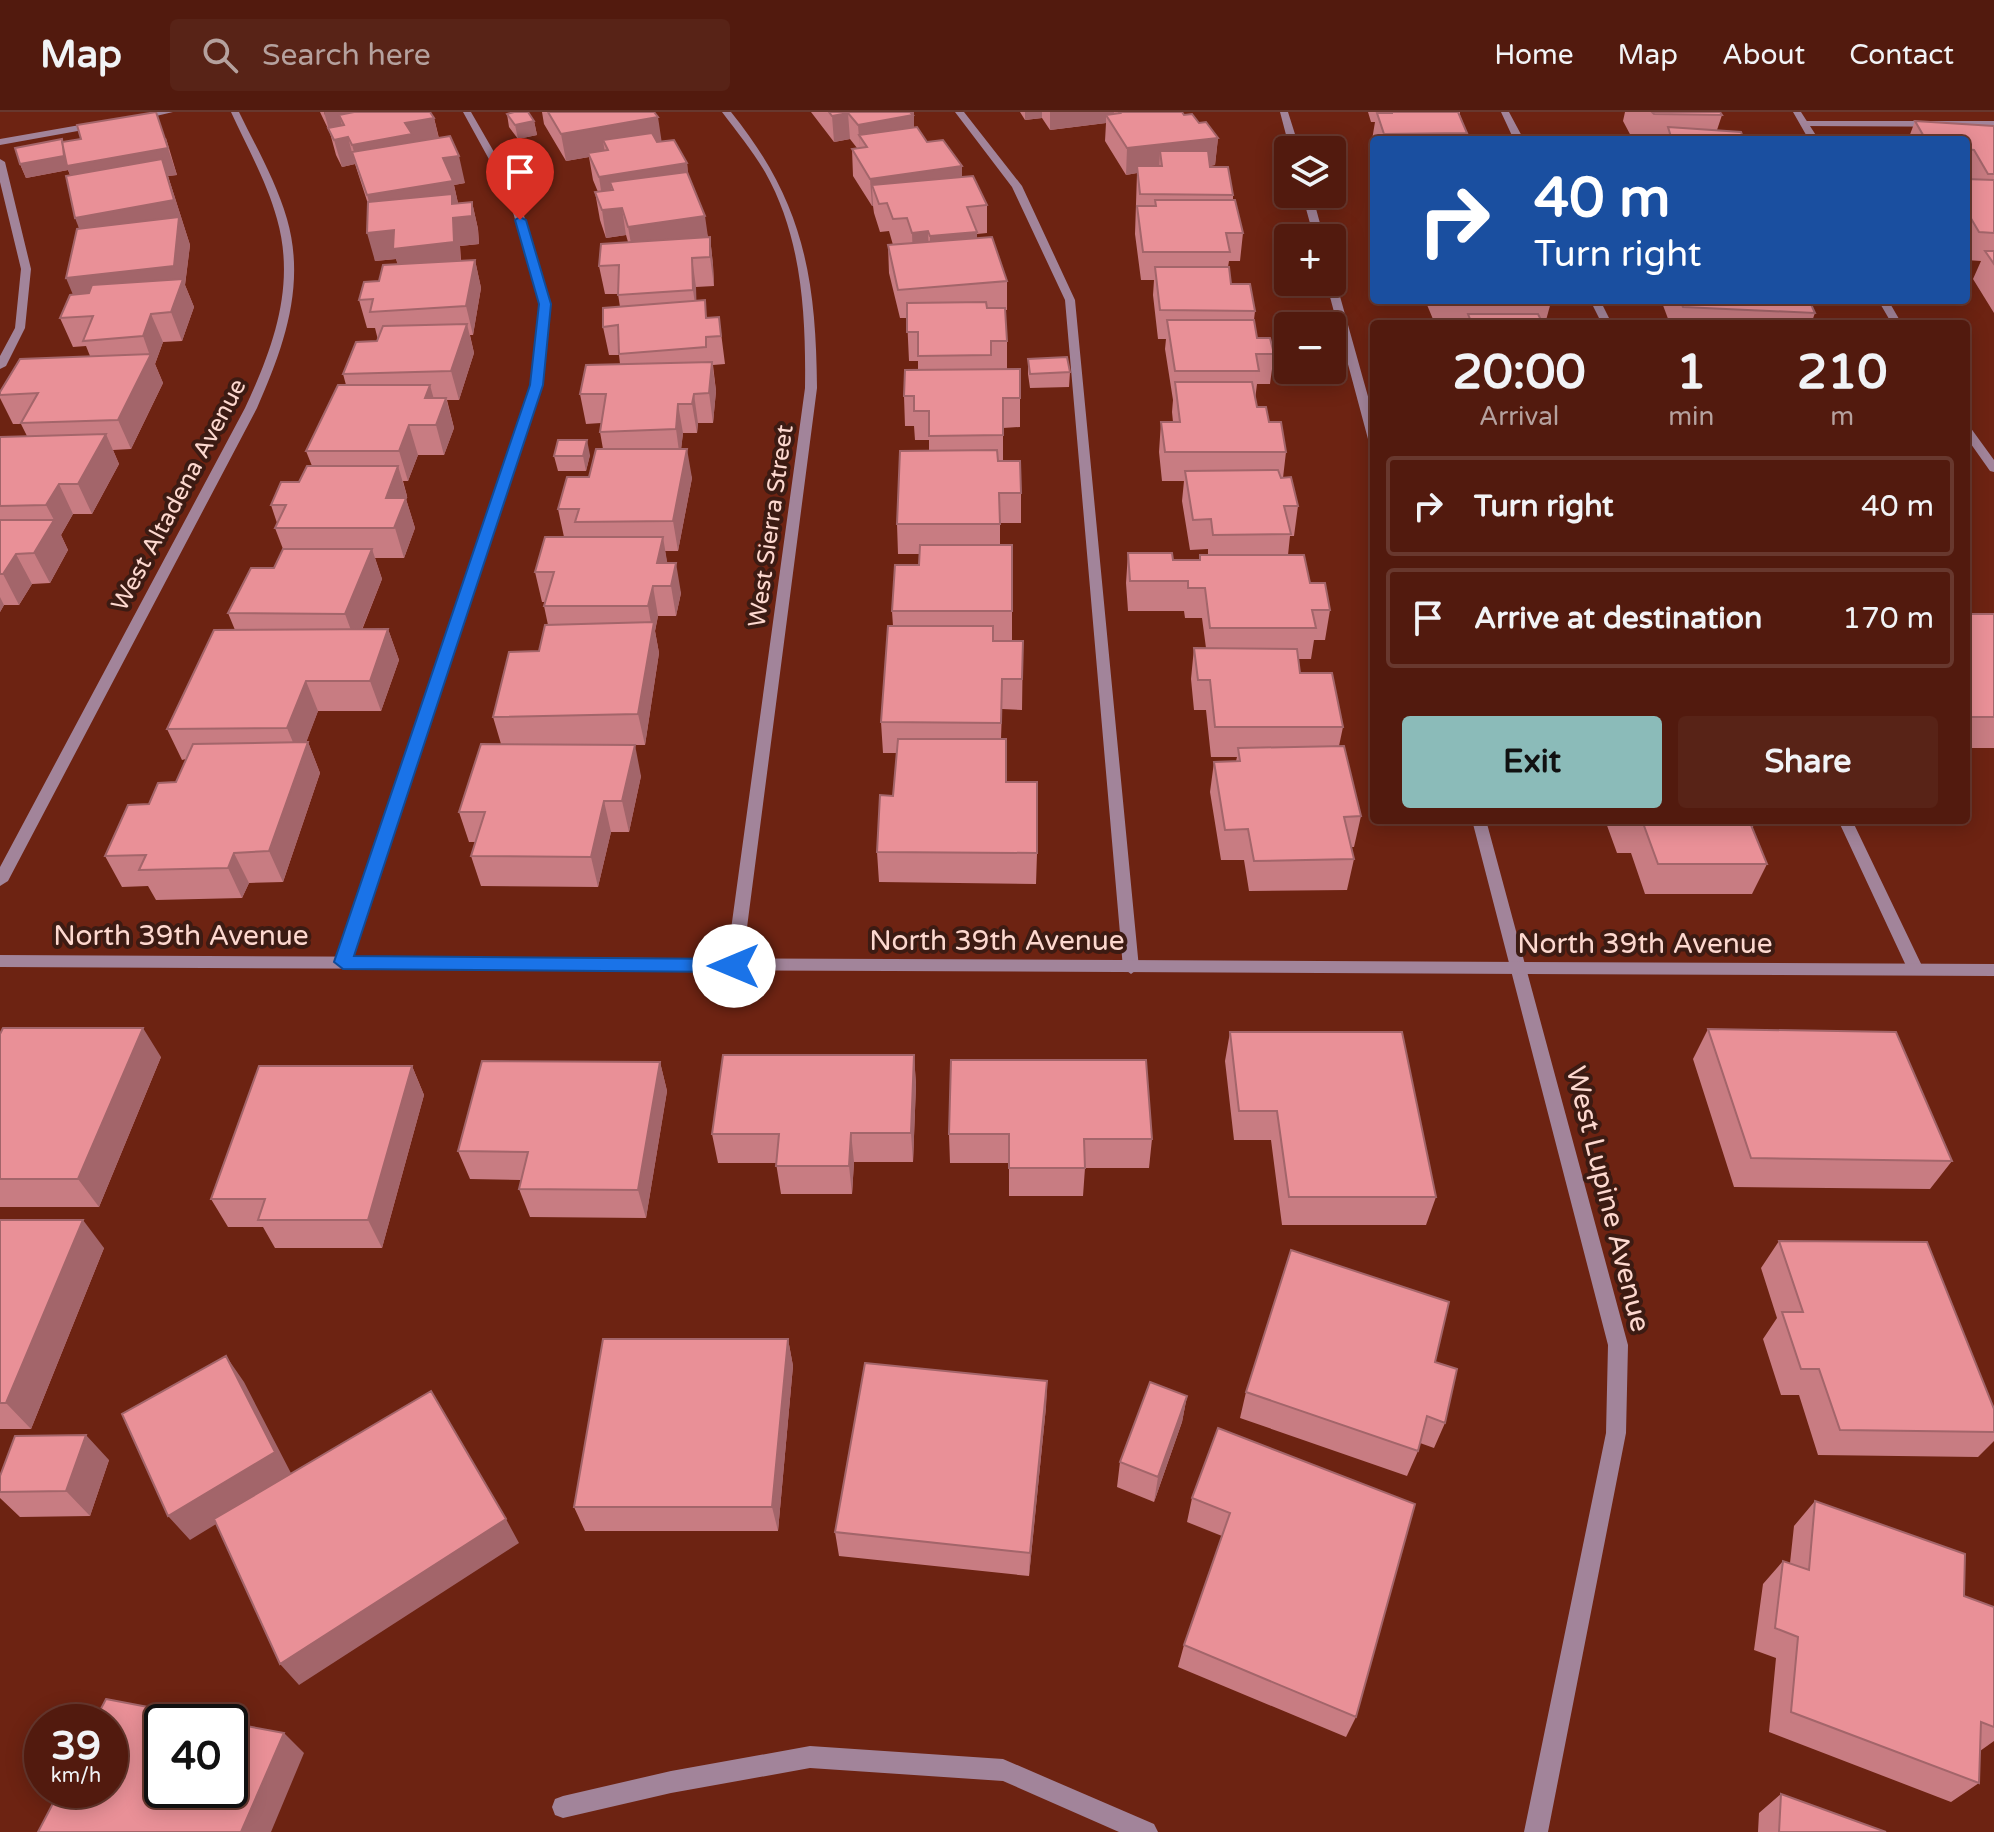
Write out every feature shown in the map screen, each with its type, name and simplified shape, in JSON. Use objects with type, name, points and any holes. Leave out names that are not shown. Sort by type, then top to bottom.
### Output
[{"type":"street","points":[[123,120],[169,112]]},
{"type":"street","name":"West Altadena Avenue","points":[[0,881],[251,408],[279,343],[289,289],[288,241],[277,202],[235,112]]},
{"type":"street","points":[[343,962],[536,385],[545,304],[512,192],[467,112]]},
{"type":"street","name":"West Sierra Street","points":[[726,112],[772,178],[792,217],[813,323],[811,388],[734,966]]},
{"type":"street","points":[[959,112],[1017,186],[1070,300],[1131,968]]},
{"type":"street","points":[[1284,112],[1291,136]]},
{"type":"street","points":[[1505,112],[1517,136]]},
{"type":"street","points":[[1797,112],[1812,136]]},
{"type":"street","points":[[0,142],[108,123]]},
{"type":"street","points":[[1805,123],[1994,124]]},
{"type":"street","points":[[0,162],[26,269],[20,328],[0,366]]},
{"type":"street","points":[[1335,296],[1370,424]]},
{"type":"street","points":[[1970,435],[1994,468]]},
{"type":"street","name":"West Lupine Avenue","points":[[1480,824],[1618,1345],[1616,1433],[1536,1832]]},
{"type":"street","points":[[1847,824],[1916,970]]},
{"type":"street","name":"North 39th Avenue","points":[[0,961],[1994,970]]},
{"type":"street","points":[[563,1807],[671,1782],[810,1757],[1003,1770],[1146,1832]]},
{"type":"building","points":[[156,112],[168,148],[67,166],[62,142],[81,139],[77,125]]},
{"type":"building","points":[[354,112],[430,112],[434,118],[405,123],[412,134],[352,145],[348,137],[334,140],[328,128],[344,125],[339,115]]},
{"type":"building","points":[[528,112],[534,121],[515,125],[507,114]]},
{"type":"building","points":[[548,112],[654,112],[658,117],[561,134]]},
{"type":"building","points":[[829,112],[910,112],[913,115],[858,125],[848,113],[832,116]]},
{"type":"building","points":[[1119,112],[1192,114],[1199,123],[1206,122],[1218,138],[1127,148],[1106,115]]},
{"type":"building","points":[[1458,112],[1467,133],[1384,134],[1377,113]]},
{"type":"building","points":[[1652,112],[1720,112],[1722,115],[1654,114]]},
{"type":"building","points":[[1915,121],[1994,126],[1994,174],[1988,174],[1974,150],[1970,150],[1970,136],[1924,136]]},
{"type":"building","points":[[917,127],[927,142],[943,140],[962,166],[870,179],[852,149],[867,147],[859,135]]},
{"type":"building","points":[[1668,127],[1741,132],[1742,136],[1671,136]]},
{"type":"building","points":[[652,133],[657,142],[674,140],[687,163],[599,177],[588,153],[608,150],[603,140]]},
{"type":"building","points":[[450,136],[459,156],[443,158],[453,181],[367,195],[352,152]]},
{"type":"building","points":[[62,139],[64,156],[20,164],[15,148]]},
{"type":"building","points":[[1160,151],[1208,151],[1210,167],[1228,167],[1233,195],[1140,194],[1137,166],[1162,166]]},
{"type":"building","points":[[162,159],[174,200],[75,218],[66,176]]},
{"type":"building","points":[[687,172],[705,216],[628,227],[622,208],[602,210],[595,192],[613,190],[610,182]]},
{"type":"building","points":[[973,176],[987,205],[967,207],[977,232],[930,236],[928,231],[912,233],[907,218],[893,219],[887,203],[879,204],[872,185]]},
{"type":"building","points":[[1970,179],[1994,180],[1994,233],[1979,232],[1970,217]]},
{"type":"building","points":[[452,194],[452,204],[472,202],[472,216],[453,218],[454,242],[393,249],[394,230],[367,233],[368,202]]},
{"type":"building","points":[[1155,200],[1235,200],[1243,233],[1226,233],[1230,252],[1143,252],[1137,206],[1156,206]]},
{"type":"building","points":[[179,217],[174,266],[66,278],[77,229]]},
{"type":"building","points":[[710,237],[710,257],[692,258],[693,290],[618,295],[619,265],[599,266],[601,244]]},
{"type":"building","points":[[992,237],[1007,281],[898,290],[888,245]]},
{"type":"building","points":[[1985,251],[1994,251],[1994,264]]},
{"type":"building","points":[[475,260],[466,306],[370,312],[373,299],[359,300],[364,282],[379,281],[383,265]]},
{"type":"building","points":[[1155,267],[1229,267],[1231,284],[1250,284],[1255,311],[1160,310]]},
{"type":"building","points":[[183,279],[171,312],[151,314],[143,336],[83,341],[93,316],[60,318],[70,295],[89,293],[92,285]]},
{"type":"building","points":[[705,300],[706,318],[719,317],[721,336],[706,337],[706,347],[619,354],[618,325],[603,327],[603,308]]},
{"type":"building","points":[[986,302],[987,308],[1005,308],[1007,341],[991,341],[991,355],[918,356],[918,332],[907,332],[907,303]]},
{"type":"building","points":[[1682,304],[1811,304],[1815,313],[1683,307]]},
{"type":"building","points":[[1468,314],[1538,314],[1541,320],[1470,320]]},
{"type":"building","points":[[1167,320],[1254,320],[1257,338],[1270,338],[1274,354],[1256,354],[1259,371],[1175,371]]},
{"type":"building","points":[[467,324],[451,371],[343,374],[356,342],[377,341],[383,326]]},
{"type":"building","points":[[151,354],[118,420],[21,423],[38,393],[0,395],[20,359]]},
{"type":"building","points":[[1067,357],[1070,372],[1030,374],[1028,359]]},
{"type":"building","points":[[712,362],[709,393],[694,394],[692,404],[678,404],[676,429],[600,432],[606,394],[580,394],[586,365]]},
{"type":"building","points":[[1020,369],[1020,398],[1003,398],[1003,435],[929,436],[929,411],[914,411],[914,396],[904,396],[905,370]]},
{"type":"building","points":[[1175,382],[1252,382],[1257,407],[1266,407],[1269,422],[1281,422],[1286,452],[1165,452],[1161,422],[1180,422]]},
{"type":"building","points":[[338,385],[430,385],[425,398],[446,398],[436,425],[409,425],[399,451],[306,451]]},
{"type":"building","points":[[106,434],[78,484],[59,484],[46,505],[0,506],[0,437]]},
{"type":"building","points":[[558,440],[587,440],[583,456],[554,456]]},
{"type":"building","points":[[596,449],[687,449],[673,521],[575,522],[579,509],[558,509],[567,477],[589,477]]},
{"type":"building","points":[[997,450],[998,461],[1020,461],[1021,493],[999,493],[1000,524],[897,524],[900,451]]},
{"type":"building","points":[[307,466],[398,466],[386,498],[406,498],[394,528],[275,528],[286,505],[271,505],[281,482],[299,482]]},
{"type":"building","points":[[1278,470],[1281,478],[1291,477],[1298,506],[1284,506],[1291,534],[1213,535],[1211,519],[1193,520],[1185,471]]},
{"type":"building","points":[[0,520],[54,520],[34,553],[16,554],[3,574],[0,574]]},
{"type":"building","points":[[545,537],[663,537],[657,563],[676,563],[671,586],[653,586],[648,606],[544,606],[554,572],[535,572]]},
{"type":"building","points":[[920,545],[1012,545],[1012,611],[892,611],[895,565],[919,565]]},
{"type":"building","points":[[283,549],[372,549],[345,614],[228,613],[251,568],[274,568]]},
{"type":"building","points":[[1128,553],[1172,553],[1173,560],[1200,560],[1200,555],[1304,555],[1310,583],[1325,583],[1330,610],[1312,610],[1316,628],[1210,628],[1205,588],[1188,588],[1188,581],[1130,581]]},
{"type":"building","points":[[1970,614],[1994,614],[1994,717],[1970,717]]},
{"type":"building","points":[[654,622],[638,714],[493,717],[509,652],[539,651],[545,625]]},
{"type":"building","points":[[888,626],[993,626],[993,641],[1023,641],[1022,679],[1002,679],[1001,723],[881,722]]},
{"type":"building","points":[[388,629],[370,681],[306,681],[287,728],[167,729],[214,630]]},
{"type":"building","points":[[1194,648],[1297,649],[1300,673],[1332,673],[1343,727],[1215,727],[1210,680],[1198,680]]},
{"type":"building","points":[[898,739],[1006,739],[1006,782],[1037,782],[1037,853],[877,852],[880,795],[893,796]]},
{"type":"building","points":[[308,742],[269,851],[234,853],[228,868],[139,870],[146,855],[105,856],[128,805],[149,804],[158,783],[176,782],[193,744]]},
{"type":"building","points":[[481,744],[635,745],[622,801],[604,801],[591,857],[471,856],[485,812],[459,812]]},
{"type":"building","points":[[1344,746],[1361,816],[1344,817],[1354,859],[1254,861],[1248,829],[1225,830],[1214,762],[1240,761],[1238,748]]},
{"type":"building","points":[[1643,824],[1751,824],[1767,864],[1658,864]]},
{"type":"building","points":[[3,1028],[143,1028],[78,1179],[0,1179],[0,1034]]},
{"type":"building","points":[[1708,1029],[1896,1032],[1952,1161],[1751,1158]]},
{"type":"building","points":[[1230,1032],[1402,1032],[1436,1197],[1289,1197],[1277,1111],[1239,1111]]},
{"type":"building","points":[[723,1055],[914,1055],[911,1133],[851,1133],[849,1166],[776,1166],[779,1134],[712,1134]]},
{"type":"building","points":[[951,1060],[1146,1060],[1152,1139],[1084,1139],[1085,1168],[1009,1168],[1009,1134],[949,1134]]},
{"type":"building","points":[[482,1061],[660,1062],[638,1190],[519,1189],[528,1152],[458,1151]]},
{"type":"building","points":[[259,1066],[412,1066],[368,1220],[258,1220],[265,1199],[211,1199]]},
{"type":"building","points":[[0,1220],[83,1220],[6,1403],[0,1403]]},
{"type":"building","points":[[1779,1241],[1927,1242],[1994,1409],[1994,1432],[1840,1430],[1819,1369],[1801,1369],[1782,1312],[1803,1312]]},
{"type":"building","points":[[1291,1250],[1449,1302],[1435,1362],[1457,1369],[1445,1423],[1427,1416],[1418,1451],[1246,1392]]},
{"type":"building","points":[[603,1339],[788,1339],[772,1507],[574,1507]]},
{"type":"building","points":[[226,1356],[275,1452],[168,1516],[122,1414]]},
{"type":"building","points":[[865,1363],[1047,1381],[1030,1553],[835,1532]]},
{"type":"building","points":[[1150,1382],[1187,1396],[1158,1477],[1120,1462]]},
{"type":"building","points":[[431,1391],[506,1519],[280,1664],[214,1519]]},
{"type":"building","points":[[1218,1428],[1415,1504],[1356,1717],[1184,1645],[1230,1513],[1192,1498]]},
{"type":"building","points":[[86,1435],[66,1491],[0,1492],[0,1476],[15,1436]]},
{"type":"building","points":[[1815,1501],[1965,1554],[1964,1596],[1994,1607],[1994,1727],[1981,1722],[1979,1783],[1791,1712],[1798,1637],[1775,1628],[1783,1561],[1809,1570]]},
{"type":"building","points":[[106,1699],[144,1706],[144,1808],[248,1808],[248,1726],[284,1733],[241,1832],[38,1832],[51,1808],[128,1808],[128,1704],[103,1704]]},
{"type":"building","points":[[1781,1794],[1886,1832],[1779,1832]]},
{"type":"route","points":[[520,220],[545,304],[536,385],[343,962],[734,966]]}]
